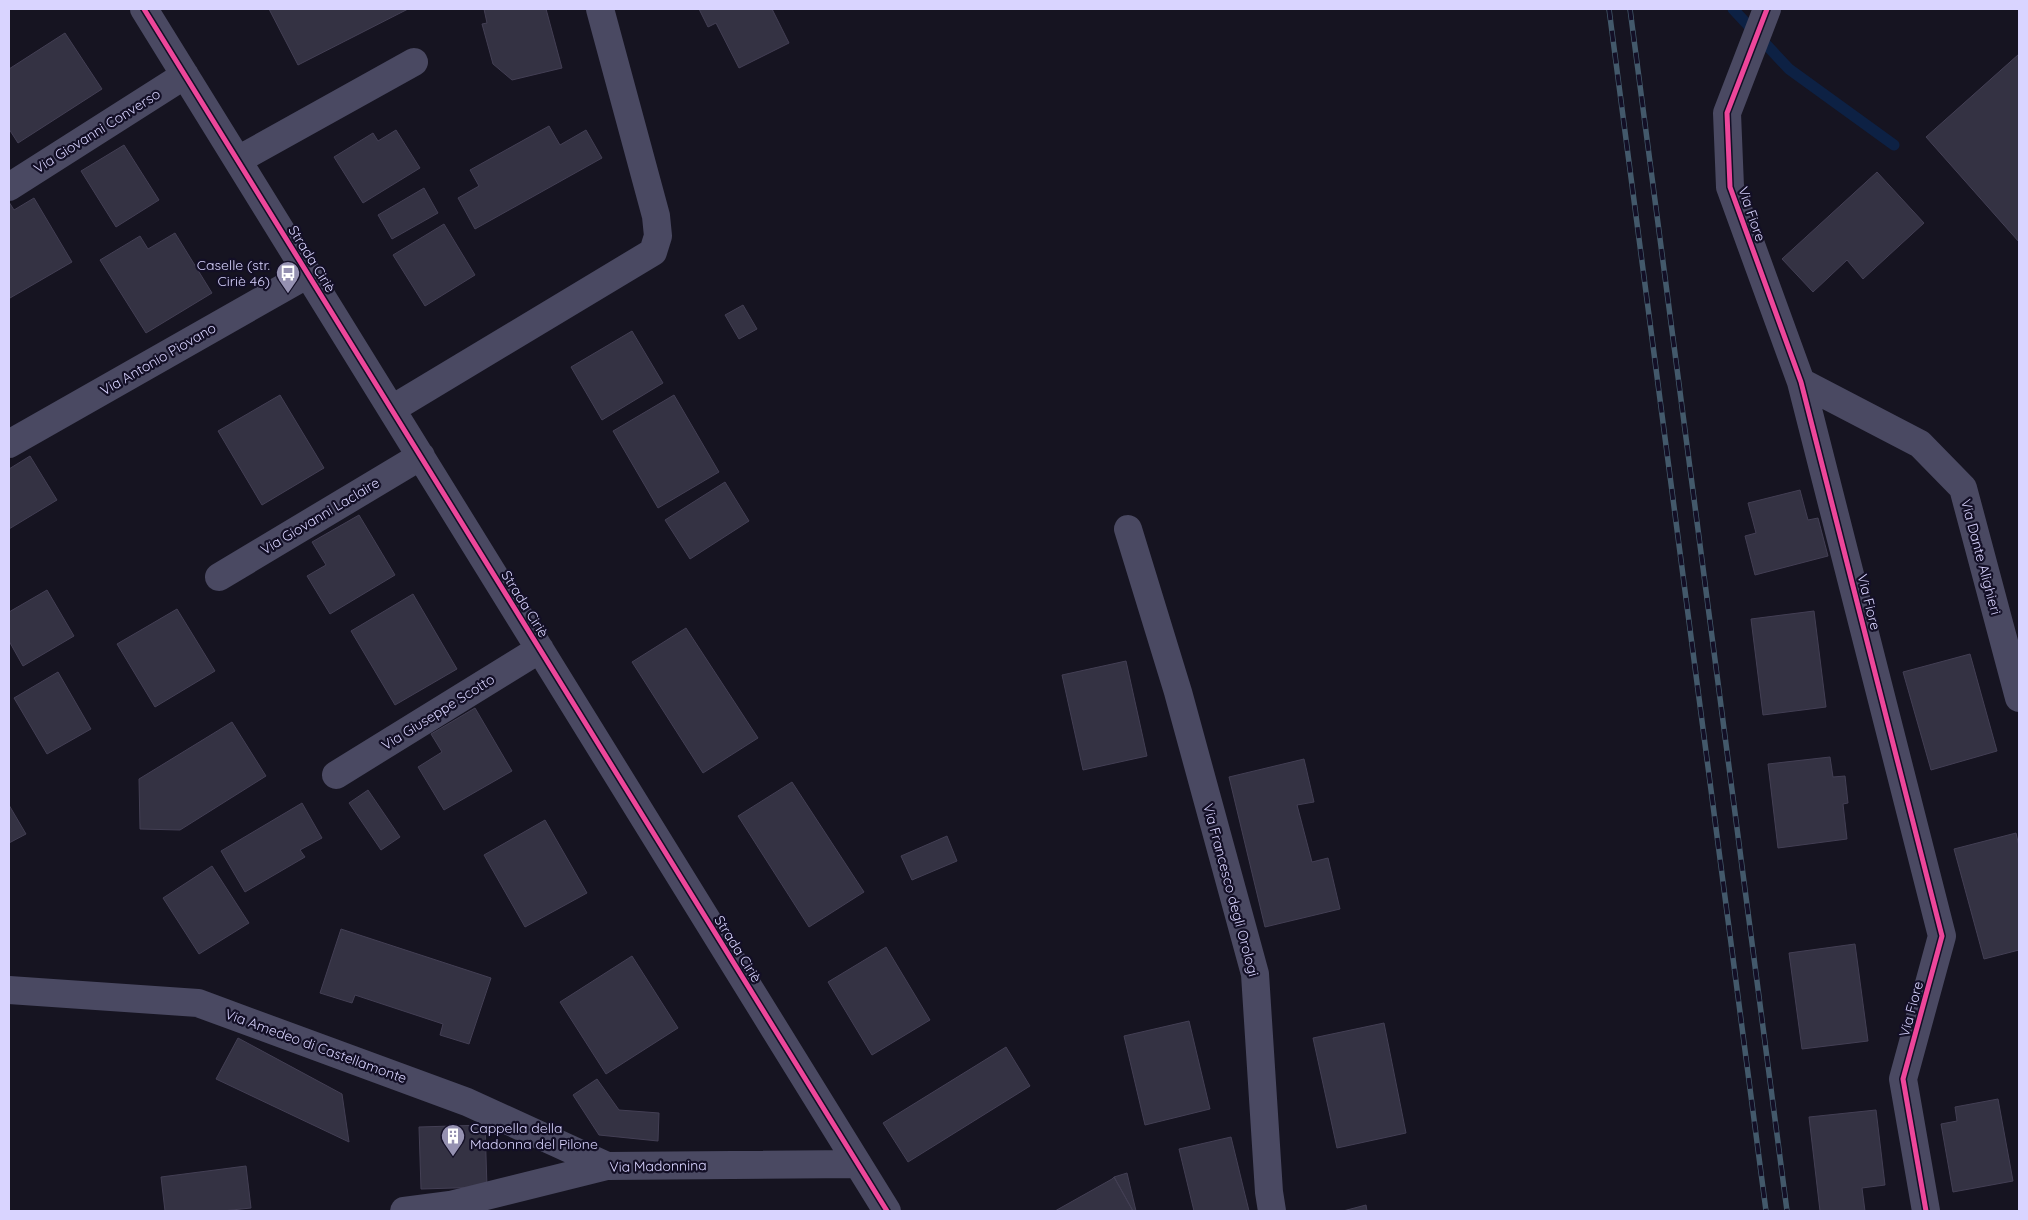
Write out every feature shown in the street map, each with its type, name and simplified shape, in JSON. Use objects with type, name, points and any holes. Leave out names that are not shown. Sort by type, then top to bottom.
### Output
[{"type":"street","name":"Strada Ciriè","points":[[144,9],[887,1211]]},
{"type":"street","points":[[392,409],[652,252],[658,236],[656,216],[600,9]]},
{"type":"street","name":"Via Fiore","points":[[1767,9],[1727,113],[1730,187],[1801,382],[1942,936],[1903,1079],[1926,1211]]},
{"type":"street","points":[[238,160],[414,62]]},
{"type":"street","name":"Via Giovanni Converso","points":[[9,187],[185,75]]},
{"type":"street","name":"Via Antonio Piovano","points":[[9,444],[308,274]]},
{"type":"street","name":"Via Dante Alighieri","points":[[1801,382],[1920,444],[1963,488],[2019,698]]},
{"type":"street","name":"Via Giovanni Laclaire","points":[[219,577],[421,456]]},
{"type":"street","name":"Via Francesco degli Orologi","points":[[1128,529],[1178,692],[1255,974],[1269,1192],[1272,1211]]},
{"type":"street","name":"Via Giuseppe Scotto","points":[[336,776],[540,649]]},
{"type":"street","name":"Via Amedeo di Castellamonte","points":[[9,990],[198,1003],[467,1102],[607,1166]]},
{"type":"street","name":"Via Madonnina","points":[[404,1211],[450,1208],[607,1166],[857,1164]]},
{"type":"building","points":[[269,9],[408,9],[298,65]]},
{"type":"building","points":[[484,9],[546,9],[562,68],[512,80],[493,64],[482,24],[487,23]]},
{"type":"building","points":[[699,9],[772,9],[789,43],[739,68],[716,23],[708,27]]},
{"type":"building","points":[[65,33],[102,89],[18,143],[9,129],[9,69]]},
{"type":"building","points":[[2019,54],[2019,242],[1926,137]]},
{"type":"building","points":[[549,126],[560,145],[586,130],[602,158],[475,229],[458,198],[479,186],[470,170]]},
{"type":"building","points":[[396,130],[420,168],[363,203],[334,157],[373,133],[378,141]]},
{"type":"building","points":[[124,145],[159,200],[116,227],[81,171]]},
{"type":"building","points":[[1877,172],[1924,223],[1863,279],[1847,260],[1813,292],[1782,259]]},
{"type":"building","points":[[424,188],[438,213],[392,239],[378,215]]},
{"type":"building","points":[[34,198],[72,262],[10,298],[9,202],[14,210]]},
{"type":"building","points":[[444,224],[475,275],[425,306],[393,255]]},
{"type":"building","points":[[175,233],[212,293],[146,333],[100,260],[140,236],[148,249]]},
{"type":"building","points":[[743,305],[757,329],[739,339],[725,315]]},
{"type":"building","points":[[632,331],[663,383],[602,420],[571,367]]},
{"type":"building","points":[[280,395],[324,468],[262,505],[218,431]]},
{"type":"building","points":[[674,395],[719,472],[658,508],[613,431]]},
{"type":"building","points":[[30,456],[57,500],[9,529],[9,469]]},
{"type":"building","points":[[725,482],[749,521],[690,559],[665,520]]},
{"type":"building","points":[[1800,490],[1808,520],[1818,518],[1828,556],[1755,575],[1745,536],[1756,533],[1748,503]]},
{"type":"building","points":[[359,515],[395,575],[330,614],[307,576],[326,565],[312,542]]},
{"type":"building","points":[[47,590],[74,636],[23,666],[9,641],[9,612]]},
{"type":"building","points":[[413,594],[457,669],[395,705],[351,631]]},
{"type":"building","points":[[177,609],[215,671],[155,707],[117,644]]},
{"type":"building","points":[[1814,611],[1826,707],[1763,715],[1751,619]]},
{"type":"building","points":[[686,628],[758,738],[703,773],[632,662]]},
{"type":"building","points":[[1970,654],[1997,751],[1931,770],[1903,672]]},
{"type":"building","points":[[1126,661],[1147,756],[1083,770],[1062,675]]},
{"type":"building","points":[[58,672],[91,729],[47,754],[14,698]]},
{"type":"building","points":[[475,708],[512,771],[444,810],[418,767],[442,752],[431,734]]},
{"type":"building","points":[[232,722],[266,776],[180,830],[140,829],[139,779]]},
{"type":"building","points":[[1830,757],[1833,777],[1845,776],[1848,803],[1843,804],[1847,839],[1778,848],[1768,764]]},
{"type":"building","points":[[1304,759],[1314,802],[1297,805],[1312,862],[1328,858],[1340,909],[1265,927],[1229,777]]},
{"type":"building","points":[[792,782],[864,892],[809,927],[738,816]]},
{"type":"building","points":[[368,790],[400,837],[381,850],[349,803]]},
{"type":"building","points":[[302,803],[322,838],[300,850],[305,857],[245,892],[221,851]]},
{"type":"building","points":[[9,805],[26,834],[9,843]]},
{"type":"building","points":[[545,820],[587,893],[525,927],[484,855]]},
{"type":"building","points":[[2016,833],[2019,846],[2019,950],[1984,959],[1954,849]]},
{"type":"building","points":[[947,836],[957,861],[912,880],[901,856]]},
{"type":"building","points":[[212,866],[249,923],[199,954],[163,898]]},
{"type":"building","points":[[341,929],[491,978],[469,1044],[440,1035],[443,1024],[355,995],[352,1003],[320,993]]},
{"type":"building","points":[[1855,944],[1868,1041],[1802,1049],[1789,953]]},
{"type":"building","points":[[886,947],[930,1020],[872,1055],[828,982]]},
{"type":"building","points":[[632,956],[678,1028],[606,1074],[560,1002]]},
{"type":"building","points":[[1189,1021],[1210,1109],[1145,1125],[1124,1036]]},
{"type":"building","points":[[1384,1023],[1406,1133],[1337,1148],[1313,1038]]},
{"type":"building","points":[[238,1038],[342,1094],[349,1142],[216,1079]]},
{"type":"building","points":[[1006,1047],[1030,1086],[908,1162],[883,1123]]},
{"type":"building","points":[[597,1079],[619,1110],[659,1113],[658,1141],[599,1135],[573,1095]]},
{"type":"building","points":[[1998,1099],[2013,1181],[1953,1192],[1941,1124],[1957,1121],[1955,1107]]},
{"type":"building","points":[[1876,1110],[1885,1185],[1862,1188],[1865,1211],[1820,1211],[1809,1117]]},
{"type":"building","name":"Cappella della Madonna del Pilone","points":[[485,1125],[487,1187],[421,1189],[419,1127]]},
{"type":"building","points":[[1231,1137],[1249,1211],[1194,1211],[1179,1149]]},
{"type":"building","points":[[246,1166],[251,1208],[222,1211],[165,1211],[161,1177]]},
{"type":"building","points":[[1127,1173],[1136,1211],[1133,1211],[1114,1177]]},
{"type":"building","points":[[1114,1177],[1133,1211],[1055,1211],[1112,1179]]},
{"type":"building","points":[[1366,1205],[1367,1211],[1343,1211]]},
{"type":"waterway","points":[[1733,9],[1789,69],[1894,145]]},
{"type":"railway","points":[[1609,9],[1766,1211]]},
{"type":"railway","points":[[1630,9],[1787,1211]]},
{"type":"cycle path","points":[[144,9],[887,1211]]},
{"type":"cycle path","points":[[1767,9],[1727,113],[1730,187],[1801,382],[1942,936],[1903,1079],[1926,1211]]},
{"type":"place","name":"Caselle (str. Ciriè 46)","points":[[288,294]]},
{"type":"place","name":"Cappella della Madonna del Pilone","points":[[453,1157]]}]
